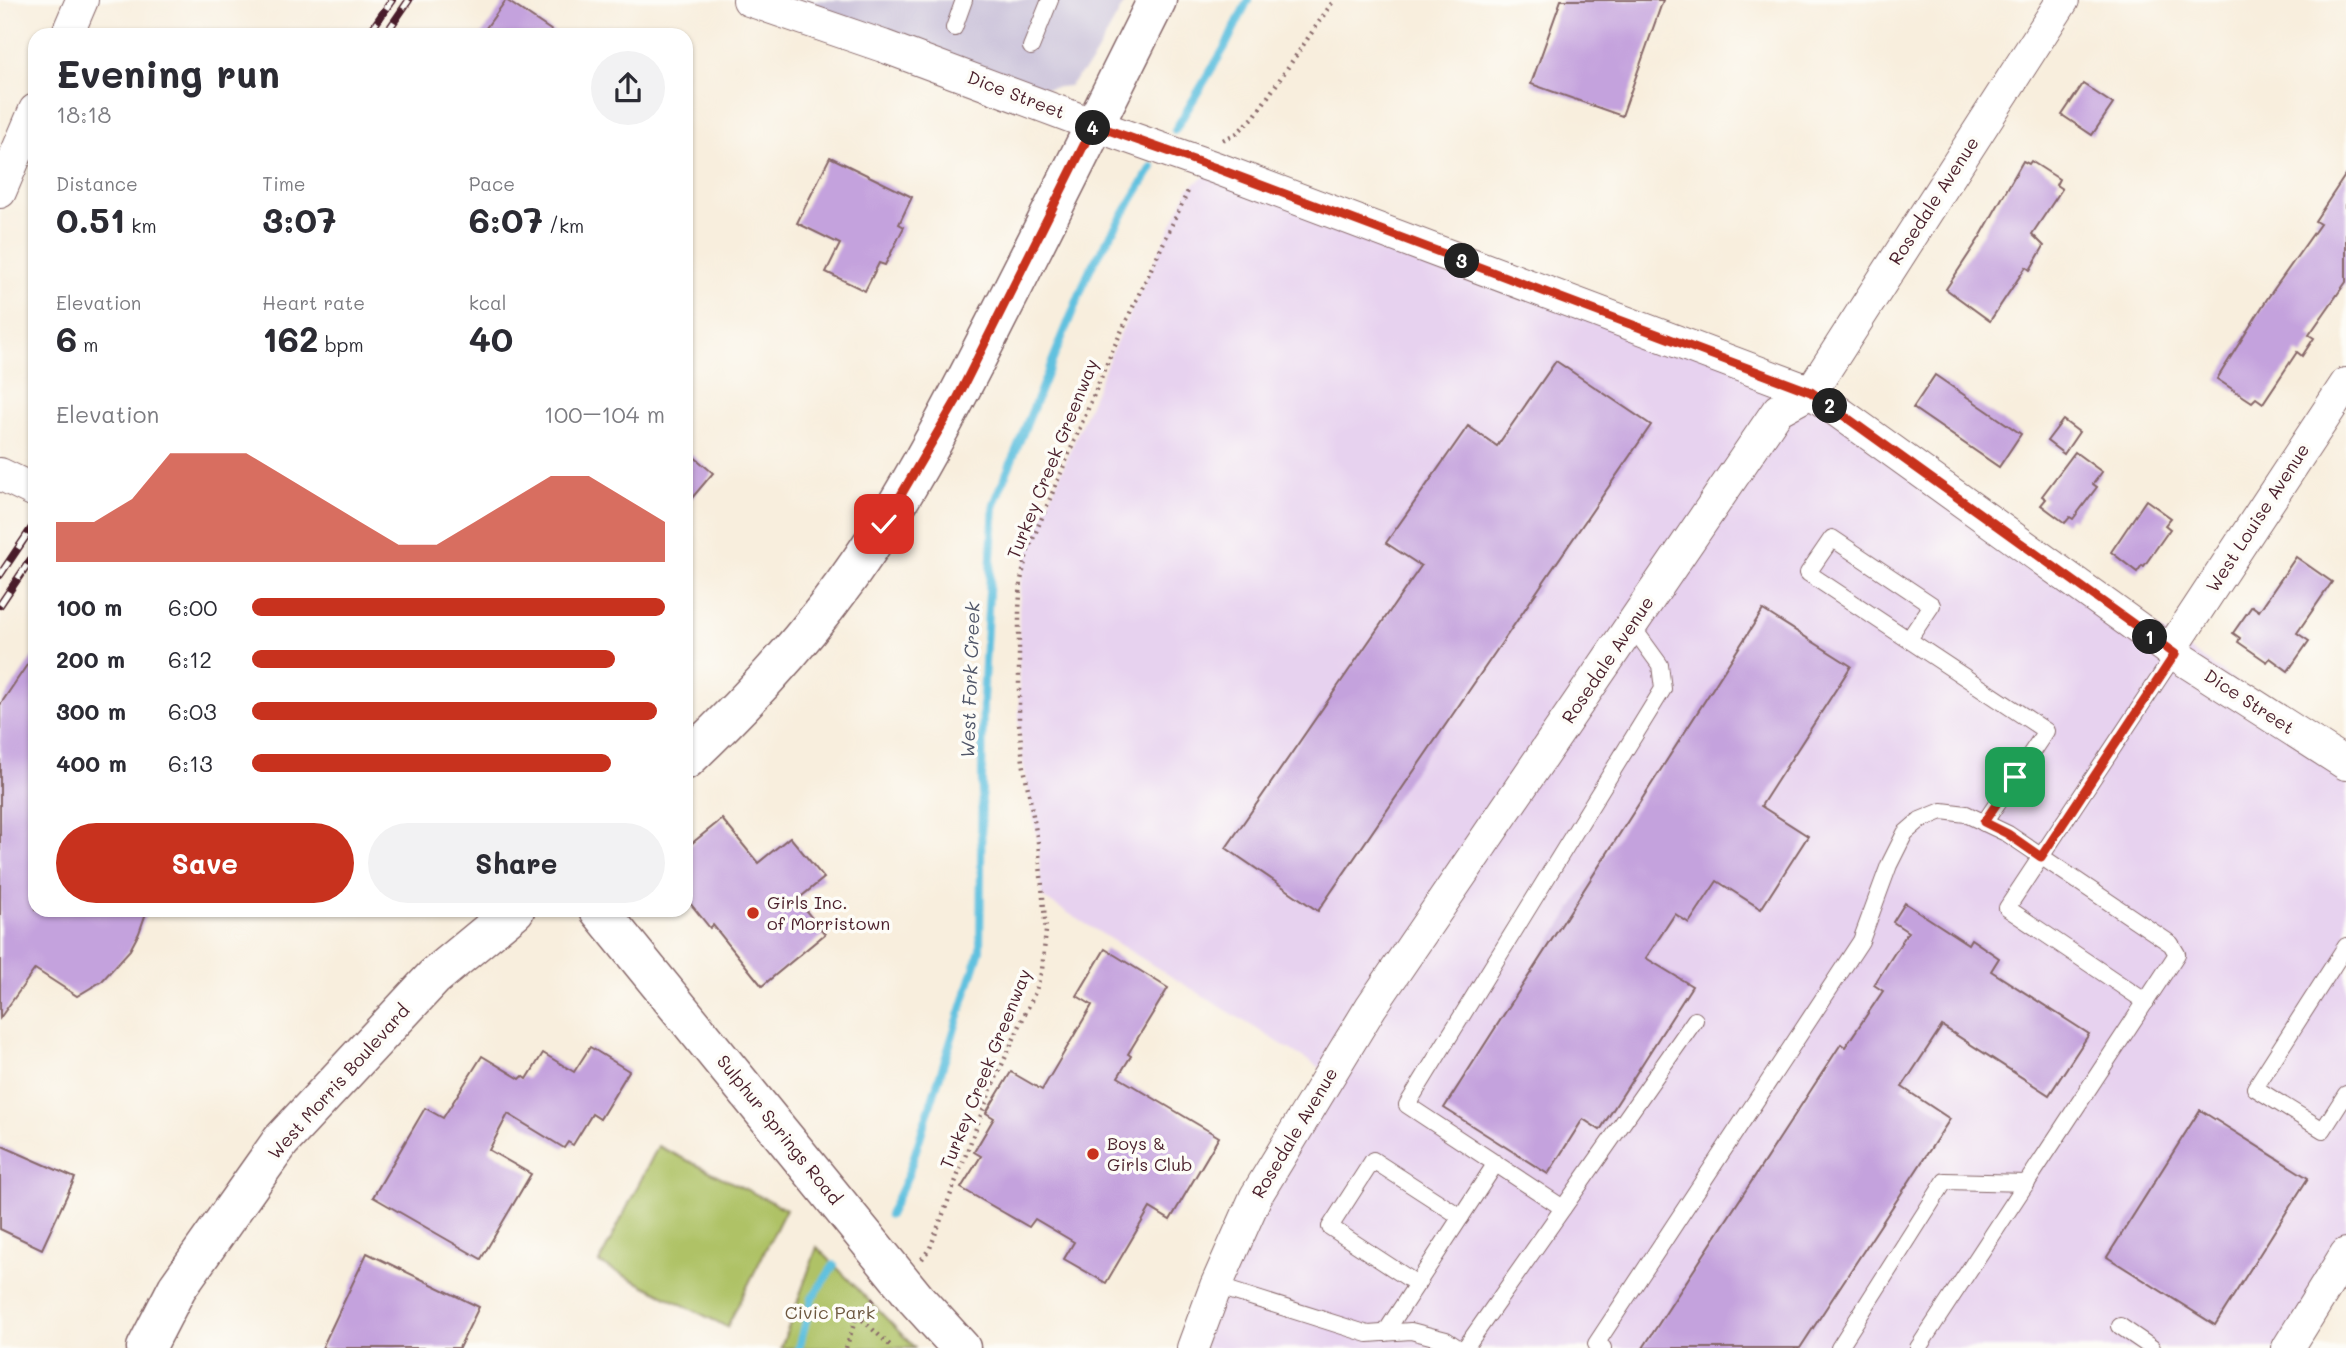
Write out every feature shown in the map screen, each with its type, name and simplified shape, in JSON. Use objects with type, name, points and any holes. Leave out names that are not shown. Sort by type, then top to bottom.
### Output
[{"type":"main road","points":[[693,753],[757,689],[802,638],[831,603],[884,524],[956,401],[1157,0]]},
{"type":"main road","name":"West Morris Boulevard","points":[[146,1348],[177,1289],[281,1141],[434,977],[506,917]]},
{"type":"main road","name":"Sulphur Springs Road","points":[[605,917],[916,1299],[961,1348]]},
{"type":"street","points":[[70,28],[82,0]]},
{"type":"street","name":"Dice Street","points":[[749,0],[895,50],[1202,163],[1811,392],[2173,653],[2346,764]]},
{"type":"street","name":"Rosedale Avenue","points":[[1193,1348],[1216,1286],[1256,1196],[1371,1007],[1778,410],[1811,392],[2063,0]]},
{"type":"street","points":[[0,192],[28,126]]},
{"type":"street","name":"West Louise Avenue","points":[[2173,653],[2346,384]]},
{"type":"street","points":[[0,474],[28,488]]},
{"type":"street","points":[[2288,1348],[2346,1254]]},
{"type":"lane","points":[[954,28],[964,0]]},
{"type":"lane","points":[[1031,47],[1050,0]]},
{"type":"lane","points":[[1909,639],[1932,605],[1832,538],[1808,573],[2046,731],[1984,822]]},
{"type":"lane","points":[[1563,1208],[1407,1105],[1663,689],[1660,665],[1631,625]]},
{"type":"lane","points":[[2146,1002],[2007,908],[2173,653]]},
{"type":"lane","points":[[1603,1348],[1596,1344],[1861,941],[1889,865],[1905,833],[1920,820],[1942,811],[1966,814],[2008,834],[2171,944],[2177,954],[1918,1348]]},
{"type":"lane","points":[[2345,1098],[2323,1130],[2255,1087],[2346,946]]},
{"type":"lane","points":[[1465,1348],[1695,1020]]},
{"type":"lane","points":[[1417,1284],[1329,1227],[1374,1160],[1461,1217]]},
{"type":"lane","points":[[1385,1333],[1496,1163]]},
{"type":"lane","points":[[1839,1348],[1945,1181],[2027,1183]]},
{"type":"lane","points":[[1216,1286],[1368,1334],[1411,1331],[1446,1340],[1458,1348]]},
{"type":"lane","points":[[2120,1326],[2152,1348]]},
{"type":"path","name":"Turkey Creek Greenway","points":[[916,1263],[930,1248],[991,1089],[1036,990],[1042,970],[1046,932],[1038,842],[1023,762],[1020,723],[1019,609],[1021,580],[1027,553],[1114,347],[1208,151],[1237,133],[1254,117],[1334,0]]},
{"type":"path","points":[[846,1348],[857,1315],[881,1293]]},
{"type":"path","points":[[857,1315],[893,1348]]},
{"type":"shaded area","points":[[798,0],[1126,0],[1091,63],[1069,86],[1040,89]]},
{"type":"shaded area","points":[[1216,168],[1811,392],[2346,756],[2346,1254],[2288,1348],[1193,1348],[1330,1074],[1042,897],[1038,842],[1023,762],[1019,723],[1019,609],[1021,580],[1027,553],[1114,347],[1189,188]]},
{"type":"green space","points":[[658,1146],[786,1209],[727,1327],[599,1263]]},
{"type":"green space","name":"Civic Park","points":[[817,1247],[915,1348],[781,1348]]},
{"type":"building","points":[[506,0],[548,28],[486,28]]},
{"type":"building","points":[[1561,0],[1663,0],[1622,116],[1531,84]]},
{"type":"building","points":[[2083,84],[2113,104],[2092,135],[2062,115]]},
{"type":"building","points":[[830,157],[912,197],[899,224],[904,227],[885,265],[879,263],[865,291],[826,272],[840,244],[797,223]]},
{"type":"building","points":[[2023,161],[2029,164],[2031,161],[2059,179],[2056,185],[2062,189],[2032,234],[2044,246],[2030,270],[2026,267],[1990,321],[1946,289],[1980,237]]},
{"type":"building","points":[[2346,174],[2346,282],[2309,335],[2314,338],[2302,356],[2297,352],[2263,403],[2256,398],[2252,402],[2217,379],[2267,299],[2320,224],[2315,221]]},
{"type":"building","points":[[1556,361],[1651,425],[1318,911],[1226,848],[1421,566],[1386,543],[1468,426],[1497,446]]},
{"type":"building","points":[[1935,375],[2021,434],[1999,467],[1913,408]]},
{"type":"building","points":[[2063,420],[2079,432],[2064,454],[2047,441]]},
{"type":"building","points":[[2075,452],[2102,472],[2093,484],[2097,487],[2073,519],[2070,517],[2065,523],[2041,505],[2046,499],[2042,496]]},
{"type":"building","points":[[693,456],[713,473],[693,497]]},
{"type":"building","points":[[2146,500],[2171,518],[2165,525],[2170,529],[2137,572],[2111,552]]},
{"type":"building","points":[[2296,557],[2332,582],[2297,633],[2309,641],[2288,671],[2270,658],[2267,662],[2238,642],[2240,638],[2233,633],[2252,606],[2259,611]]},
{"type":"building","points":[[1763,610],[1851,666],[1761,806],[1808,836],[1761,909],[1717,881],[1689,923],[1675,914],[1646,958],[1692,986],[1600,1130],[1583,1119],[1548,1174],[1444,1108]]},
{"type":"building","points":[[28,663],[28,917],[145,917],[130,950],[102,981],[77,996],[35,969],[0,1018],[0,705]]},
{"type":"building","name":"Girls Inc. of Morristown","points":[[722,819],[758,863],[790,837],[824,878],[797,900],[825,934],[762,986],[713,925],[710,928],[693,907],[693,842]]},
{"type":"building","points":[[1905,903],[1968,944],[1971,939],[1999,958],[1991,971],[2089,1034],[2049,1095],[1942,1026],[1902,1087],[1950,1119],[1800,1348],[1643,1348],[1841,1044],[1845,1047],[1883,991],[1874,985],[1908,932],[1893,922]]},
{"type":"building","name":"Boys & Girls Club","points":[[1105,949],[1168,988],[1128,1054],[1131,1056],[1118,1077],[1219,1137],[1170,1220],[1150,1208],[1106,1283],[1064,1259],[1074,1242],[1035,1219],[1029,1227],[961,1188],[981,1156],[974,1152],[994,1118],[986,1113],[1011,1072],[1042,1090],[1092,1005],[1077,996]]},
{"type":"building","points":[[590,1047],[629,1071],[600,1119],[592,1114],[573,1145],[568,1142],[564,1148],[508,1114],[489,1150],[531,1174],[481,1259],[373,1197],[425,1108],[443,1118],[482,1056],[520,1079],[523,1076],[527,1079],[543,1053],[574,1072]]},
{"type":"building","points":[[2200,1110],[2308,1178],[2215,1325],[2107,1257]]},
{"type":"building","points":[[0,1145],[75,1178],[42,1249],[0,1229]]},
{"type":"building","points":[[367,1253],[479,1307],[459,1348],[322,1348]]},
{"type":"waterway","name":"West Fork Creek","points":[[1175,130],[1225,47],[1248,0]]},
{"type":"waterway","name":"West Fork Creek","points":[[889,1215],[908,1175],[980,950],[983,698],[994,504],[1090,269],[1152,167]]},
{"type":"waterway","name":"West Fork Creek","points":[[799,1348],[812,1298],[834,1265]]},
{"type":"railway","points":[[373,28],[392,0]]},
{"type":"railway","points":[[390,28],[409,0]]},
{"type":"railway","points":[[0,575],[28,533]]},
{"type":"railway","points":[[0,605],[28,563]]},
{"type":"place","name":"Girls Inc. of Morristown","points":[[753,913]]},
{"type":"place","name":"Boys & Girls Club","points":[[1093,1154]]},
{"type":"route","points":[[884,524],[956,401],[1094,125],[1216,168],[1811,392],[2175,654],[2041,857],[2008,834],[1984,822],[2015,777]]}]
